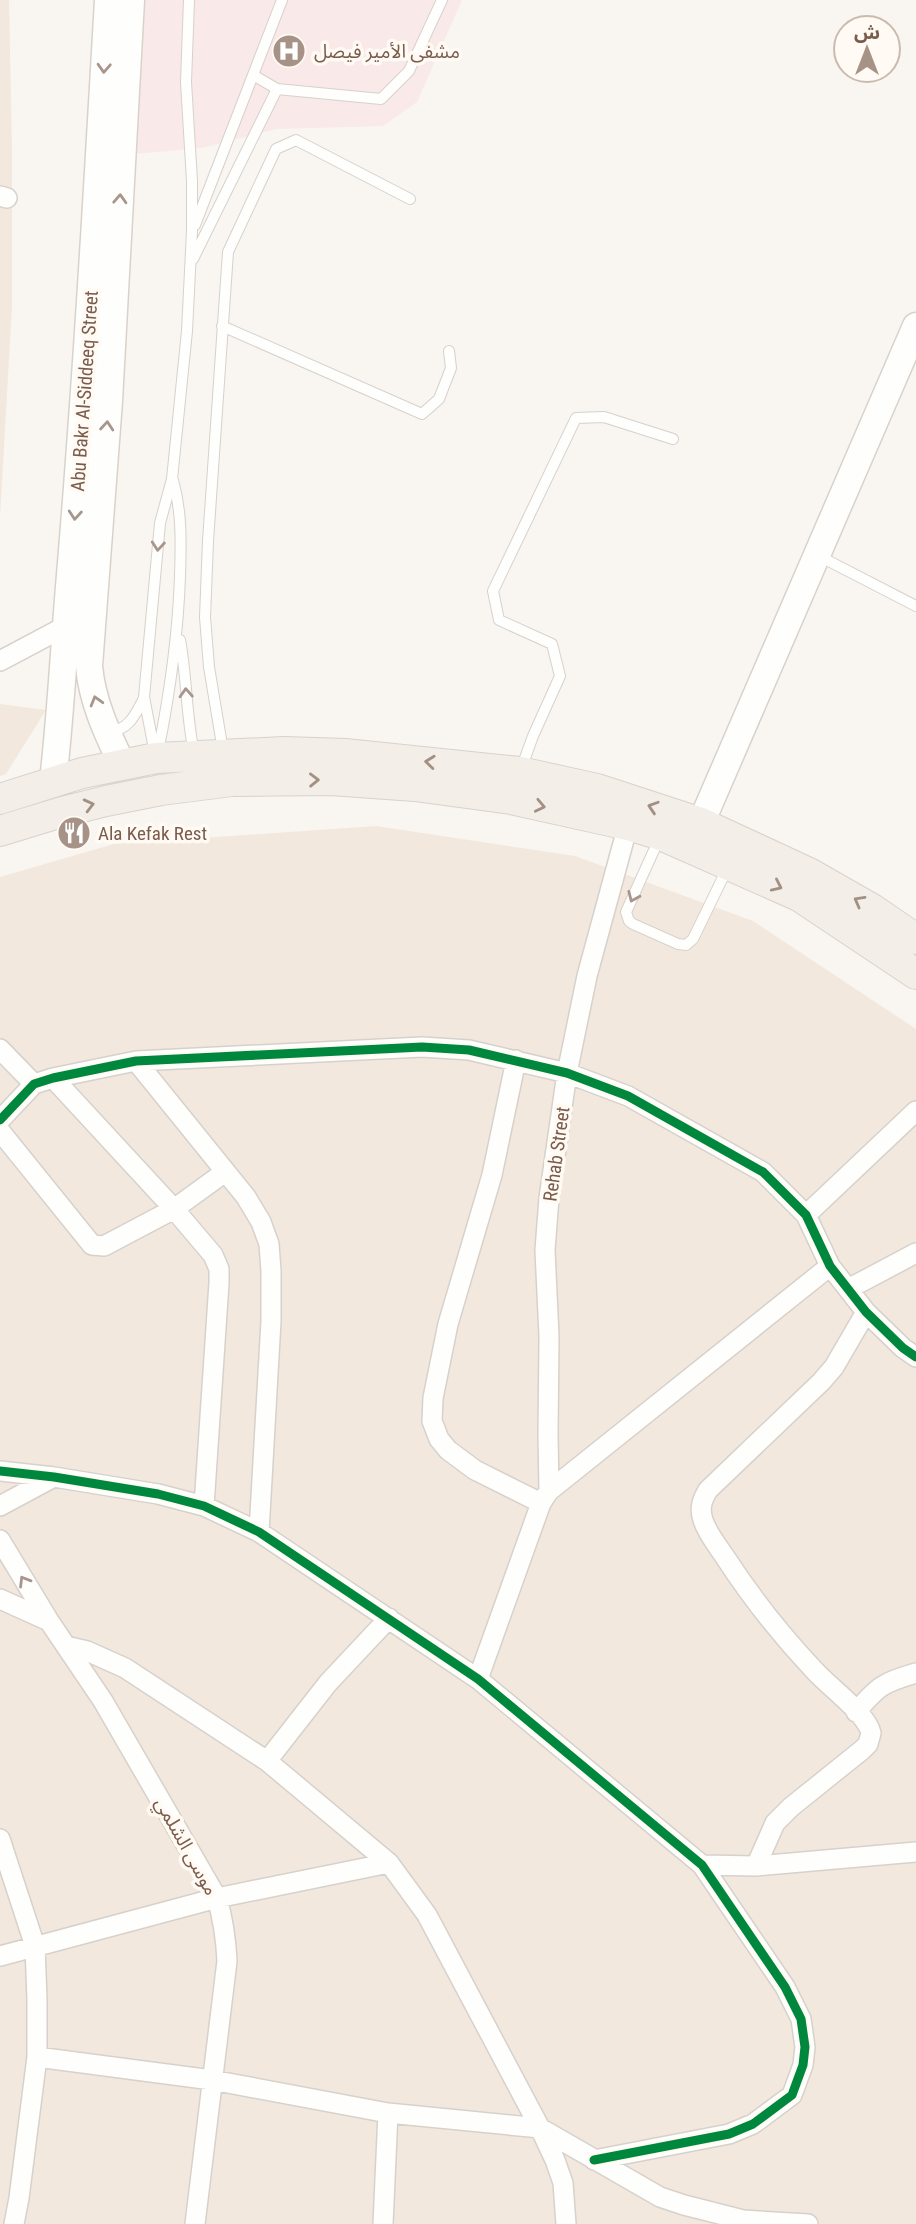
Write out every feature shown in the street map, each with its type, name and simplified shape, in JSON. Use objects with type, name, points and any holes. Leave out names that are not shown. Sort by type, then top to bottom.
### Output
[{"type":"main road","points":[[0,799],[53,781],[156,758],[284,751],[345,754],[520,772],[597,789],[701,823],[809,873],[872,909],[916,939]]},
{"type":"main road","points":[[156,758],[162,790]]},
{"type":"main road","points":[[0,831],[106,801],[232,781],[331,780],[415,786],[510,799],[628,825],[661,835],[729,864],[799,896],[916,974]]},
{"type":"street","name":"Abu Bakr Al-Siddeeq Street","points":[[53,781],[60,724],[85,395],[108,0]]},
{"type":"street","name":"Abu Bakr Al-Siddeeq Street","points":[[122,764],[99,712],[89,666],[110,387],[131,0]]},
{"type":"street","points":[[701,823],[916,326]]},
{"type":"street","points":[[0,662],[66,626]]},
{"type":"street","name":"Rehab Street","points":[[545,1497],[549,1336],[545,1250],[549,1198],[567,1073],[587,976],[628,825]]},
{"type":"street","points":[[0,1120],[44,1081],[136,1062],[422,1047],[469,1050],[567,1073],[628,1096],[763,1172],[806,1215],[830,1266],[866,1312],[916,1357]]},
{"type":"street","points":[[0,1049],[44,1081],[174,1209],[213,1255],[219,1269],[204,1506]]},
{"type":"street","points":[[516,1060],[492,1175],[448,1324],[433,1398],[432,1421],[439,1439],[448,1450],[475,1470],[545,1497]]},
{"type":"street","points":[[136,1062],[246,1197],[261,1222],[269,1244],[271,1321],[259,1532]]},
{"type":"street","points":[[806,1215],[916,1111]]},
{"type":"street","points":[[0,1131],[97,1247],[104,1246],[174,1209],[225,1172]]},
{"type":"street","points":[[848,1289],[916,1253]]},
{"type":"street","points":[[478,1679],[545,1497],[830,1266]]},
{"type":"street","points":[[756,1866],[775,1824],[790,1807],[868,1744],[871,1733],[856,1712],[797,1651],[736,1574],[707,1530],[701,1513],[702,1501],[708,1490],[821,1382],[834,1367],[866,1312]]},
{"type":"street","points":[[0,1471],[158,1494],[204,1506],[259,1532],[478,1679],[702,1865],[785,1987],[801,2019],[805,2047],[803,2065],[792,2095],[753,2124],[729,2134],[594,2160]]},
{"type":"street","points":[[0,1506],[54,1477]]},
{"type":"street","name":"موسى الشلمي","points":[[0,1540],[136,1755],[217,1898],[226,1934],[227,1961],[195,2224]]},
{"type":"street","points":[[0,1599],[49,1621]]},
{"type":"street","points":[[267,1761],[328,1683],[389,1618]]},
{"type":"street","points":[[66,1646],[95,1654],[125,1668],[267,1761],[389,1863],[426,1915],[540,2128],[563,2183],[566,2224]]},
{"type":"street","points":[[856,1712],[882,1684],[916,1673]]},
{"type":"street","points":[[0,1839],[35,1946],[37,2000],[37,2057],[14,2224]]},
{"type":"street","points":[[702,1865],[756,1866],[916,1852]]},
{"type":"street","points":[[0,1956],[217,1898],[389,1863]]},
{"type":"street","points":[[37,2057],[212,2080],[388,2113],[540,2128],[660,2197],[684,2206],[743,2220],[808,2224]]},
{"type":"street","points":[[383,2224],[388,2113]]},
{"type":"lane","points":[[156,758],[144,697],[160,523],[173,479],[191,263],[192,181],[186,82],[189,0]]},
{"type":"lane","points":[[192,231],[282,0]]},
{"type":"lane","points":[[253,75],[277,89],[381,99],[409,71],[442,0]]},
{"type":"lane","points":[[191,263],[277,89]]},
{"type":"lane","points":[[209,756],[209,667],[205,617],[228,252],[276,149],[296,140],[410,199]]},
{"type":"lane","points":[[222,326],[422,414],[439,399],[452,368],[449,351]]},
{"type":"lane","points":[[520,772],[560,676],[552,644],[499,620],[493,591],[576,418],[604,417],[673,439]]},
{"type":"lane","points":[[156,758],[178,629],[181,524],[173,479]]},
{"type":"lane","points":[[817,555],[916,607]]},
{"type":"lane","points":[[178,629],[184,659],[187,717],[209,756]]},
{"type":"lane","points":[[107,730],[115,731],[127,726],[144,697]]},
{"type":"lane","points":[[661,835],[628,907],[627,917],[632,924],[678,944],[687,945],[693,939],[729,864]]},
{"type":"shaded area","points":[[0,0],[9,0],[12,306],[0,517]]},
{"type":"shaded area","name":"مشفى الأمير فيصل","points":[[140,0],[462,0],[417,102],[383,126],[277,129],[202,148],[134,154]]},
{"type":"shaded area","points":[[0,704],[46,710],[6,774],[0,776]]},
{"type":"shaded area","points":[[376,826],[575,856],[753,921],[916,1029],[916,2224],[0,2224],[0,877],[114,844]]},
{"type":"cycle path","points":[[0,1120],[34,1084],[136,1061],[422,1047],[469,1050],[567,1073],[628,1096],[763,1172],[806,1215],[830,1266],[866,1312],[916,1357]]},
{"type":"cycle path","points":[[0,1471],[158,1494],[204,1506],[259,1532],[478,1679],[702,1865],[785,1987],[801,2019],[805,2047],[803,2065],[792,2095],[753,2124],[729,2134],[594,2160]]},
{"type":"place","name":"مشفى الأمير فيصل","points":[[289,51]]},
{"type":"place","name":"Ala Kefak Rest","points":[[74,833]]}]
